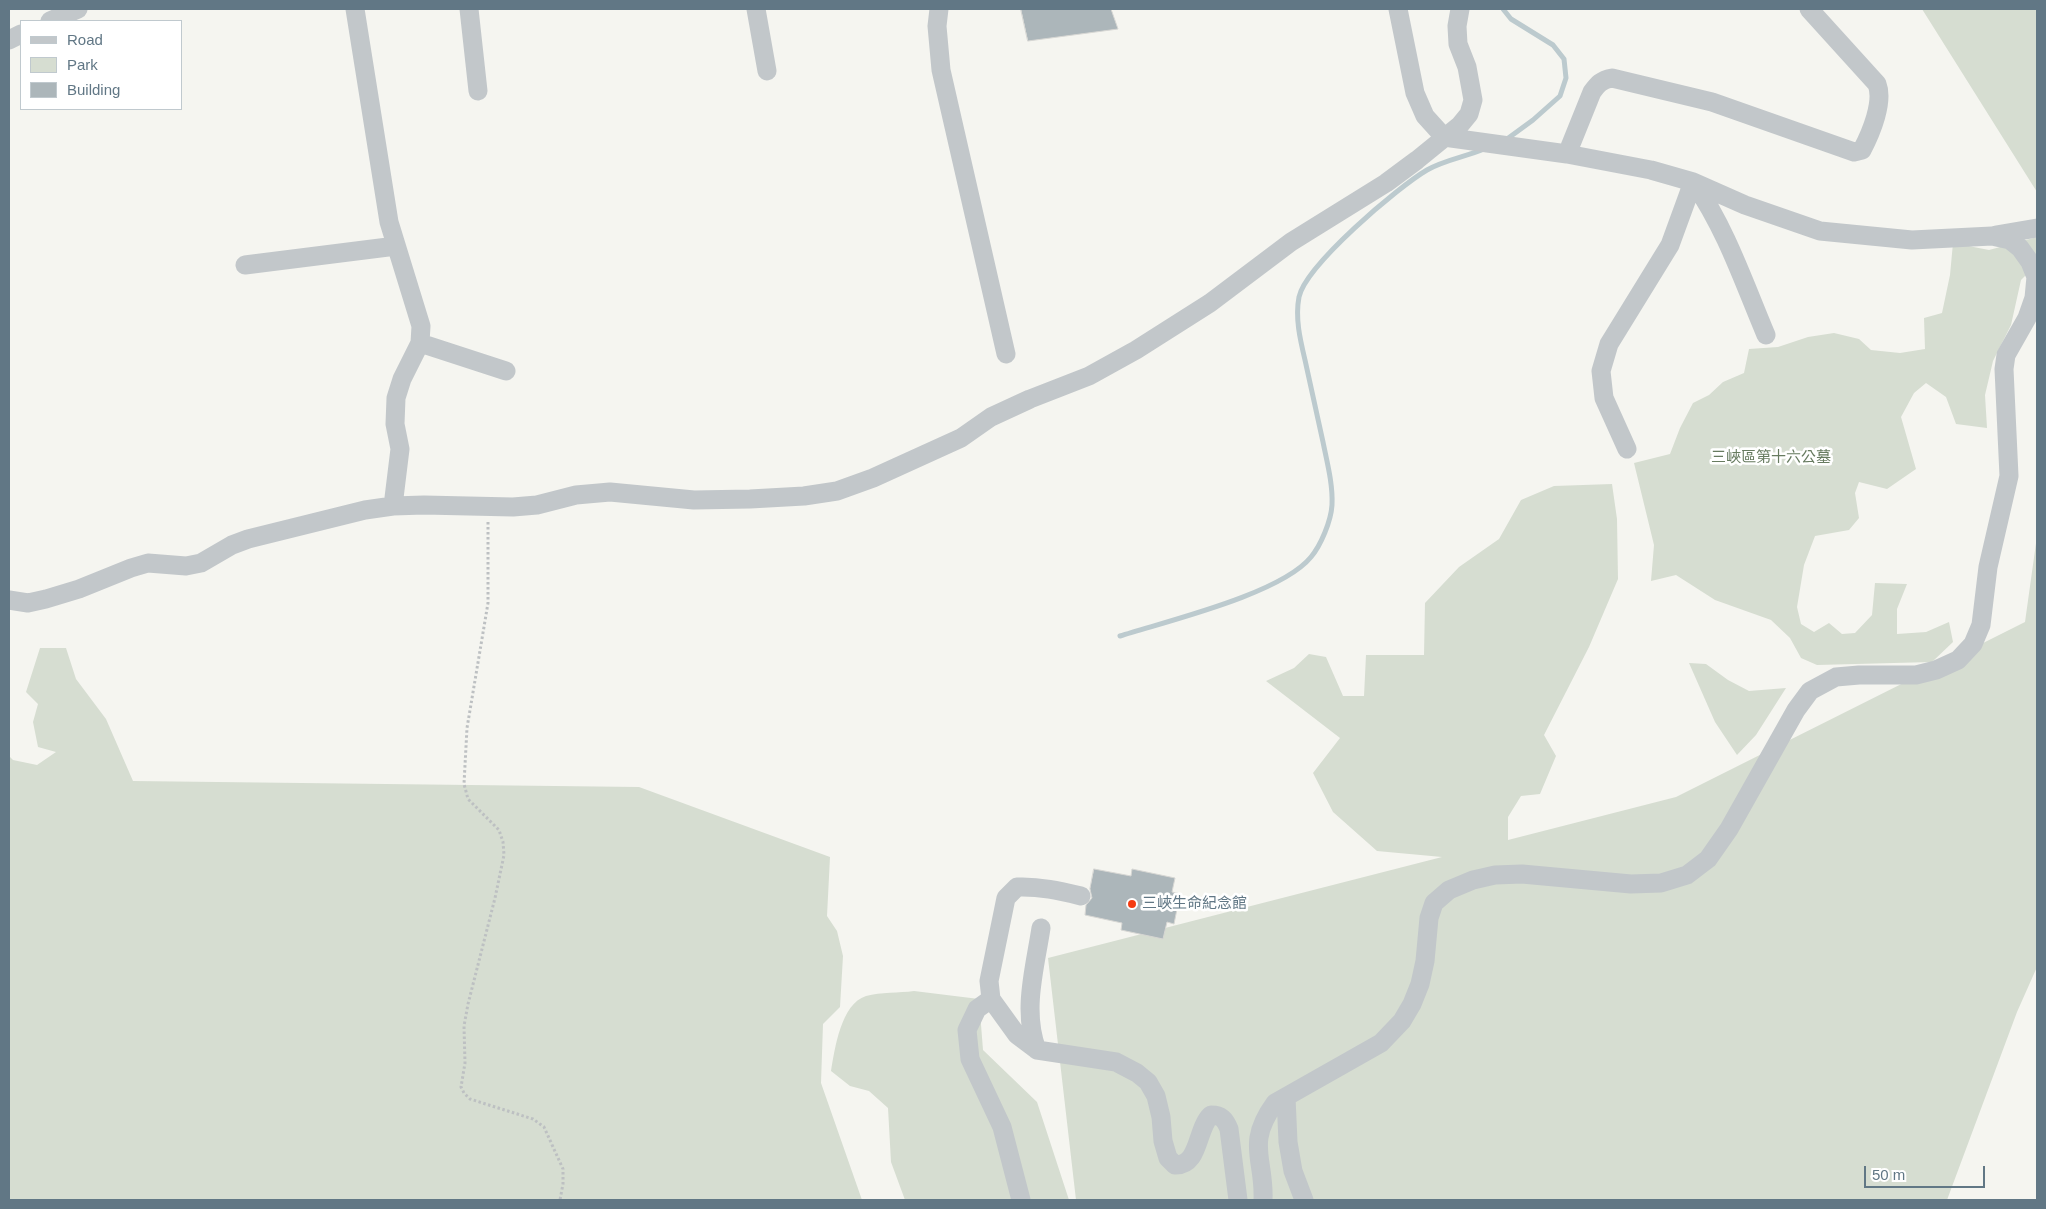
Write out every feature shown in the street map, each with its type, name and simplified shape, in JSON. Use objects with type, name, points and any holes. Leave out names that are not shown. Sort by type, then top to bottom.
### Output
[{"type":"street","points":[[52,20],[78,9]]},
{"type":"street","points":[[355,9],[389,222],[421,326],[420,343],[402,379],[396,398],[395,424],[399,455],[393,506]]},
{"type":"street","points":[[469,9],[478,91]]},
{"type":"street","points":[[756,9],[767,71]]},
{"type":"street","points":[[939,9],[937,40],[941,70],[1006,354]]},
{"type":"street","points":[[1398,9],[1415,93],[1425,116],[1444,137],[1566,154],[1651,170],[1693,182],[1745,205],[1820,231],[1912,240],[1992,236],[2037,228]]},
{"type":"street","points":[[9,600],[28,602],[46,599],[79,589],[131,568],[148,564],[186,566],[201,563],[232,545],[248,539],[356,512],[393,506],[488,507],[537,505],[576,495],[610,492],[694,500],[804,496],[837,491],[873,478],[961,438],[991,417],[1030,399],[1089,376],[1136,350],[1210,303],[1291,242],[1386,183],[1460,126],[1469,114],[1473,100],[1467,67],[1458,44],[1457,26],[1460,9]]},
{"type":"street","points":[[1566,154],[1592,92],[1598,83],[1604,79],[1612,78],[1712,102],[1854,152],[1862,150],[1867,141],[1880,101],[1877,84],[1808,9]]},
{"type":"street","points":[[1693,182],[1720,224],[1766,335]]},
{"type":"street","points":[[1627,449],[1604,398],[1601,371],[1609,344],[1670,245],[1693,182]]},
{"type":"street","points":[[1262,1200],[1257,1153],[1260,1131],[1265,1117],[1275,1103],[1381,1043],[1402,1021],[1412,1004],[1420,984],[1434,903],[1449,890],[1473,880],[1495,875],[1522,874],[1631,884],[1660,883],[1687,874],[1708,859],[1729,829],[1792,717],[1810,691],[1836,677],[1916,675],[1936,670],[1958,660],[1973,644],[1981,625],[1988,567],[2009,476],[2004,369],[2006,355],[2029,312],[2034,298],[2036,278],[2030,262],[2020,248],[2010,240],[1992,236]]},
{"type":"street","points":[[245,265],[396,246]]},
{"type":"street","points":[[420,343],[506,371]]},
{"type":"street","points":[[1081,896],[1030,886],[1017,887],[1006,898],[989,981],[991,999],[1017,1035],[1037,1050],[1116,1062],[1137,1073],[1148,1082],[1156,1096],[1161,1117],[1163,1141],[1168,1158],[1175,1165],[1189,1162],[1206,1120],[1211,1115],[1219,1115],[1226,1120],[1229,1128],[1238,1200]]},
{"type":"street","points":[[1037,1050],[1031,1033],[1030,1007],[1042,928]]},
{"type":"street","points":[[991,999],[976,1009],[967,1030],[970,1059],[1002,1127],[1021,1200]]},
{"type":"street","points":[[1286,1097],[1288,1142],[1293,1171],[1304,1200]]},
{"type":"path","points":[[488,507],[488,603],[467,728],[464,784],[468,799],[499,830],[503,842],[504,855],[468,1004],[464,1026],[464,1063],[461,1087],[464,1094],[470,1099],[533,1118],[544,1128],[563,1170],[560,1200]]},
{"type":"green space","points":[[1922,9],[2037,9],[2037,192]]},
{"type":"green space","name":"三峽區第十六公墓","points":[[2037,237],[2037,264],[2021,280],[2011,325],[1993,361],[1985,395],[1987,428],[1956,424],[1946,397],[1926,383],[1914,393],[1901,417],[1916,469],[1887,489],[1859,482],[1855,493],[1859,518],[1849,530],[1815,536],[1804,565],[1797,607],[1801,624],[1814,632],[1829,623],[1842,634],[1855,633],[1872,615],[1875,583],[1907,584],[1897,609],[1897,634],[1926,632],[1949,622],[1953,642],[1932,662],[1817,665],[1801,658],[1790,638],[1771,620],[1715,600],[1676,575],[1651,581],[1654,545],[1634,463],[1670,454],[1680,428],[1693,403],[1709,395],[1723,382],[1744,373],[1749,349],[1778,347],[1808,337],[1834,333],[1859,339],[1871,350],[1900,353],[1925,349],[1924,318],[1942,313],[1950,275],[1953,243],[1989,250]]},
{"type":"green space","points":[[1612,484],[1617,519],[1618,579],[1589,647],[1544,735],[1556,756],[1540,794],[1521,796],[1508,817],[1508,840],[1676,797],[2025,622],[2037,536],[2037,967],[2017,1012],[1947,1200],[1076,1200],[1048,958],[1442,857],[1377,851],[1333,812],[1313,773],[1340,738],[1266,681],[1294,668],[1309,654],[1326,657],[1343,696],[1364,696],[1366,655],[1424,655],[1425,603],[1459,567],[1499,539],[1521,500],[1554,486]]},
{"type":"green space","points":[[40,648],[66,648],[76,679],[106,719],[133,781],[639,787],[830,857],[827,916],[837,931],[843,956],[840,1007],[823,1024],[821,1083],[862,1200],[9,1200],[9,756],[13,760],[37,765],[56,752],[38,747],[33,722],[38,704],[26,692]]},
{"type":"green space","points":[[1689,663],[1706,664],[1728,680],[1749,691],[1786,688],[1756,735],[1737,755],[1715,722]]},
{"type":"green space","points":[[914,991],[979,999],[983,1050],[1037,1102],[1069,1200],[905,1200],[891,1162],[888,1108],[869,1091],[850,1086],[831,1071],[837,1039],[845,1017],[857,1001],[866,996]]},
{"type":"building","points":[[1021,9],[1111,9],[1118,29],[1028,41]]},
{"type":"building","name":"三峽生命紀念館","points":[[1094,869],[1131,876],[1132,869],[1175,878],[1172,892],[1180,894],[1174,924],[1167,922],[1163,939],[1121,930],[1122,923],[1085,915],[1086,905],[1092,898],[1090,889]]},
{"type":"waterway","points":[[1503,9],[1511,19],[1553,45],[1564,59],[1566,78],[1560,96],[1533,120],[1507,139]]},
{"type":"waterway","points":[[1120,636],[1222,605],[1250,594],[1275,583],[1296,570],[1311,557],[1328,525],[1332,497],[1328,465],[1300,336],[1298,321],[1299,297],[1305,283],[1335,247],[1376,209],[1413,179],[1447,161],[1484,149]]},
{"type":"place","name":"三峽生命紀念館","points":[[1132,904]]}]
